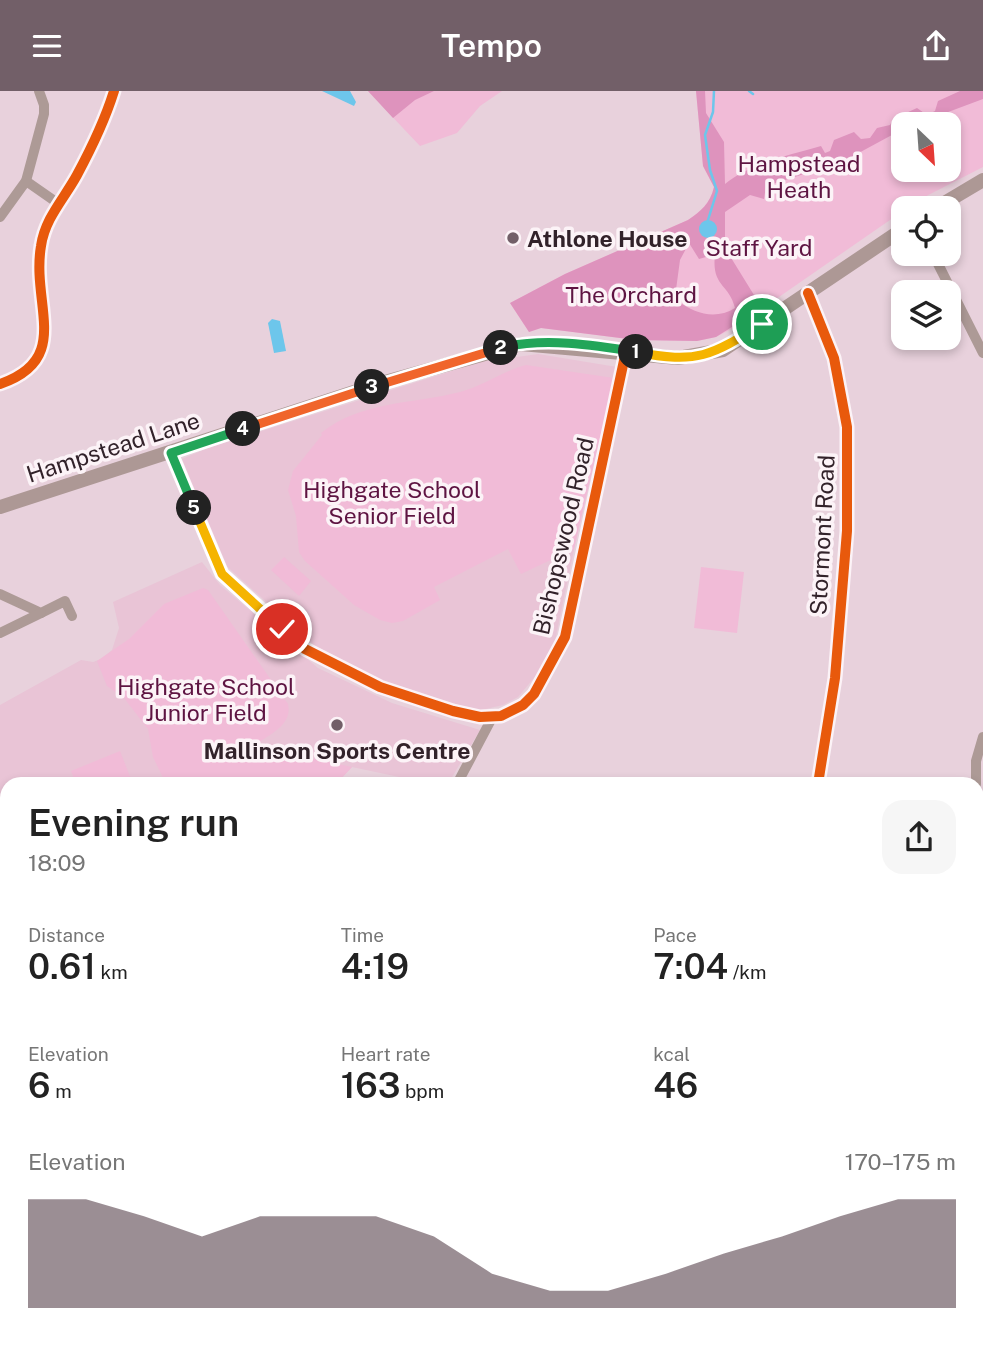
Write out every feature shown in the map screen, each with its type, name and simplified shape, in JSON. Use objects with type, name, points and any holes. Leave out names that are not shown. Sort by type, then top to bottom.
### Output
[{"type":"main road","points":[[956,196],[983,180]]},
{"type":"main road","name":"Hampstead Lane","points":[[0,507],[385,382],[521,344],[626,351],[678,358],[723,350],[891,237]]},
{"type":"street","points":[[0,217],[26,181],[44,114],[39,91]]},
{"type":"street","points":[[0,384],[32,369],[43,351],[40,248],[45,228],[76,176],[114,91]]},
{"type":"street","points":[[26,181],[58,204]]},
{"type":"street","points":[[939,266],[983,353]]},
{"type":"street","name":"Stormont Road","points":[[808,293],[834,358],[847,427],[846,531],[838,638],[819,777]]},
{"type":"street","name":"Bishopswood Road","points":[[492,718],[511,712],[534,694],[565,637],[626,351]]},
{"type":"street","points":[[171,453],[222,574],[295,641],[322,660],[380,687],[453,711],[492,718],[461,777]]},
{"type":"street","points":[[0,594],[41,613]]},
{"type":"street","points":[[0,633],[65,601],[72,616]]},
{"type":"street","points":[[976,777],[976,761],[983,737]]},
{"type":"shaded area","points":[[538,354],[617,367],[593,459],[555,641],[544,666],[518,697],[503,705],[477,711],[381,680],[314,645],[222,562],[182,459],[208,448],[480,362]]},
{"type":"shaded area","points":[[202,562],[220,585],[318,668],[392,703],[480,730],[452,777],[399,777],[352,767],[343,777],[0,777],[0,705],[81,660],[93,662],[112,650],[119,628],[113,602]]},
{"type":"green space","points":[[368,91],[502,91],[480,106],[457,133],[420,146]]},
{"type":"green space","points":[[368,91],[434,91],[415,100],[393,118]]},
{"type":"green space","name":"Hampstead Heath","points":[[696,91],[983,91],[983,167],[961,178],[961,112],[891,112],[891,182],[954,182],[926,196],[891,196],[891,219],[737,326],[716,337],[697,341],[636,340],[541,328],[529,332],[510,303],[565,274],[688,220],[707,203],[714,187],[703,166]]},
{"type":"green space","name":"The Orchard","points":[[696,91],[705,91],[706,113],[724,142],[725,184],[746,170],[784,156],[821,146],[825,153],[830,151],[834,140],[854,132],[861,139],[870,138],[877,128],[891,123],[891,135],[842,162],[766,186],[764,199],[750,195],[725,212],[725,248],[762,308],[716,337],[697,341],[636,340],[541,328],[529,332],[510,303],[565,274],[688,220],[707,203],[714,187],[703,166]],"holes":[[[689,243],[699,259],[706,257],[716,247],[717,277],[735,308],[728,312],[698,312],[675,297],[680,260]]]},
{"type":"green space","name":"The Orchard","points":[[960,91],[983,91],[983,99],[948,112],[933,112],[938,101]]},
{"type":"green space","name":"Highgate School Senior Field","points":[[526,365],[614,378],[574,549],[521,574],[508,549],[434,587],[440,600],[403,621],[392,623],[380,620],[354,605],[305,561],[299,552],[296,516],[288,490],[293,471],[321,433],[370,409],[460,392]]},
{"type":"green space","points":[[284,557],[311,581],[299,596],[271,570]]},
{"type":"green space","points":[[701,567],[744,572],[737,633],[694,628]]},
{"type":"green space","name":"Highgate School Junior Field","points":[[203,588],[208,590],[288,704],[289,712],[283,724],[254,746],[352,767],[343,777],[163,777],[153,757],[148,729],[124,698],[107,686],[97,661],[129,639],[164,604]]},
{"type":"green space","points":[[120,751],[130,777],[73,777],[71,771]]},
{"type":"water","points":[[322,91],[350,91],[356,102],[354,106]]},
{"type":"water","points":[[708,220],[714,223],[717,229],[714,235],[708,238],[702,235],[699,229],[702,223]]},
{"type":"water","points":[[272,319],[280,321],[286,351],[274,353],[268,323]]},
{"type":"waterway","points":[[708,220],[717,191],[710,170],[705,135],[713,112],[714,91]]},
{"type":"waterway","points":[[749,91],[753,94]]},
{"type":"cycle path","points":[[0,384],[22,373],[36,360],[42,345],[44,328],[39,268],[43,236],[92,145],[114,91]]},
{"type":"cycle path","points":[[808,293],[834,358],[847,427],[847,531],[835,678],[819,777]]},
{"type":"cycle path","points":[[171,453],[222,574],[305,649],[380,687],[453,711],[480,717],[501,716],[523,705],[534,694],[565,637],[626,351]]},
{"type":"place","name":"Athlone House","points":[[513,238]]},
{"type":"place","name":"Mallinson Sports Centre","points":[[337,725]]},
{"type":"route","points":[[282,629],[222,574],[171,453],[385,382],[505,347],[549,344],[678,358],[723,350],[762,324]]},
{"type":"park label","name":"Staff Yard","points":[[759,247]]}]
